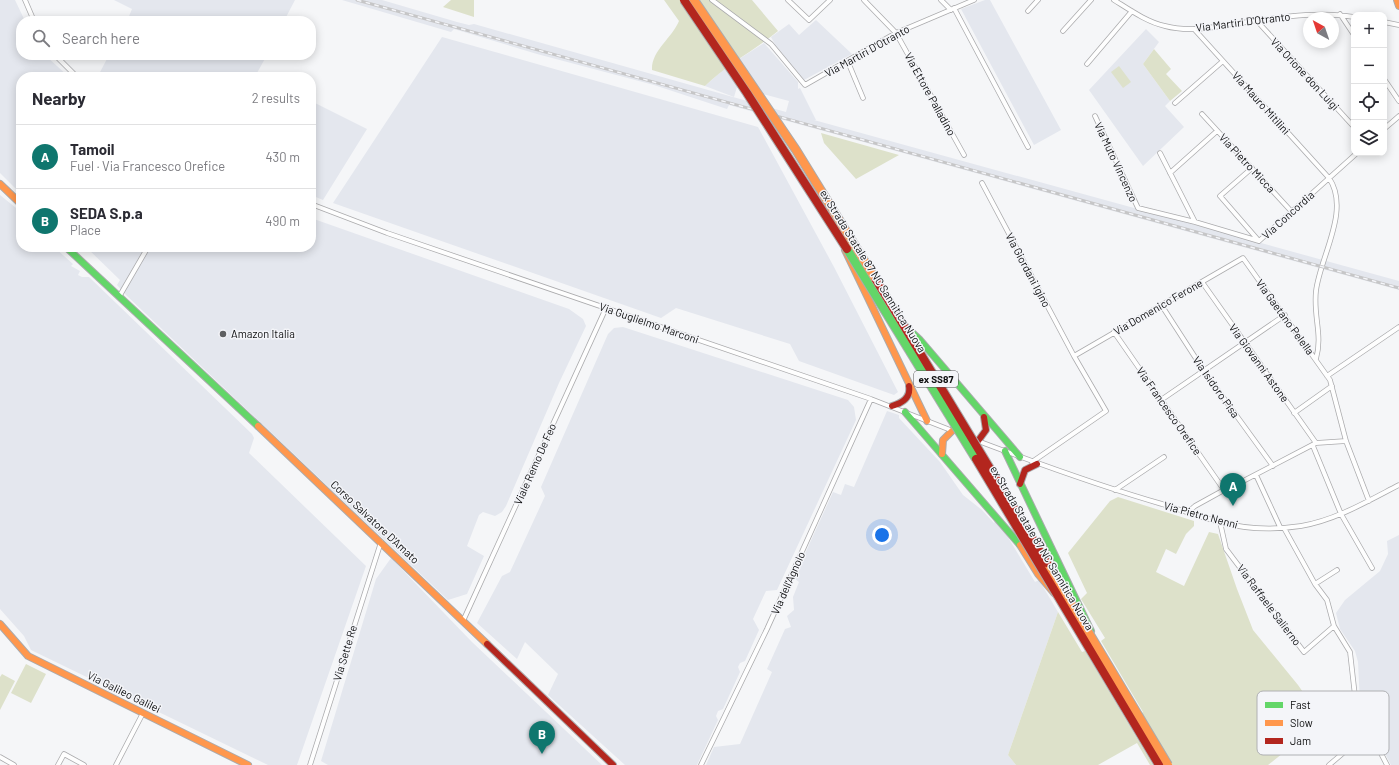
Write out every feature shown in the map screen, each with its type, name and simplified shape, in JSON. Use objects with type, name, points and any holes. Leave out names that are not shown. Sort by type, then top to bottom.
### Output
[{"type":"main road","name":"ex Strada Statale 87 NC Sannitica Nuova","points":[[684,0],[735,74],[838,234],[1159,765]]},
{"type":"main road","name":"ex Strada Statale 87 NC Sannitica Nuova","points":[[694,0],[796,150],[1096,643],[1168,765]]},
{"type":"main road","points":[[1397,0],[1399,6]]},
{"type":"main road","points":[[0,184],[16,199]]},
{"type":"main road","points":[[838,234],[927,422]]},
{"type":"main road","name":"Corso Salvatore D'Amato","points":[[71,252],[381,542],[613,765]]},
{"type":"main road","points":[[902,324],[920,340],[1020,457]]},
{"type":"main road","points":[[892,406],[901,403],[909,396],[910,390],[908,381]]},
{"type":"main road","points":[[905,412],[1022,547],[1038,574],[1062,603]]},
{"type":"main road","points":[[982,413],[987,423],[987,430],[982,442]]},
{"type":"main road","points":[[942,454],[943,440],[952,431]]},
{"type":"main road","points":[[1004,451],[1096,643]]},
{"type":"main road","points":[[1020,484],[1025,470],[1034,463]]},
{"type":"main road","name":"Via Galileo Galilei","points":[[0,624],[28,656],[248,765]]},
{"type":"street","points":[[25,0],[32,16]]},
{"type":"street","name":"Via Martiri D'Otranto","points":[[712,0],[771,44],[805,85],[848,62],[896,33],[974,0]]},
{"type":"street","points":[[788,0],[809,20],[830,0]]},
{"type":"street","name":"Via Ettore Palladino","points":[[864,0],[896,33],[964,155]]},
{"type":"street","points":[[941,0],[952,9],[1028,147]]},
{"type":"street","points":[[1028,11],[1038,0]]},
{"type":"street","points":[[1063,31],[1091,0]]},
{"type":"street","name":"Via Martiri D'Otranto","points":[[1114,0],[1132,12],[1166,27],[1194,29],[1303,14],[1340,14],[1351,16]]},
{"type":"street","points":[[1087,64],[1132,12]]},
{"type":"street","points":[[1340,14],[1351,30]]},
{"type":"street","name":"Via Orione don Luigi","points":[[1256,21],[1351,124]]},
{"type":"street","points":[[1387,23],[1399,25]]},
{"type":"street","name":"Via Mauro Mitilini","points":[[1194,29],[1329,178],[1337,196],[1337,209],[1316,290],[1316,311],[1320,341],[1316,359]]},
{"type":"street","points":[[60,60],[72,72]]},
{"type":"street","points":[[1175,103],[1223,61]]},
{"type":"street","points":[[848,62],[863,98]]},
{"type":"street","points":[[1387,83],[1399,101]]},
{"type":"street","name":"Via Pietro Micca","points":[[1202,114],[1291,212]]},
{"type":"street","name":"Via Muto Vincenzo","points":[[1095,116],[1138,208]]},
{"type":"street","points":[[1387,126],[1399,116]]},
{"type":"street","points":[[1170,173],[1217,131]]},
{"type":"street","points":[[1160,153],[1195,222]]},
{"type":"street","name":"Via Concordia","points":[[1138,208],[1195,222],[1259,241],[1354,156]]},
{"type":"street","points":[[1252,168],[1220,196],[1259,241]]},
{"type":"street","name":"Via Giordani Igino","points":[[982,183],[1074,356],[1106,411],[1034,463]]},
{"type":"street","name":"Via Guglielmo Marconi","points":[[316,206],[387,233],[892,406],[927,422],[982,442]]},
{"type":"street","points":[[119,297],[145,252]]},
{"type":"street","name":"Via Gaetano Pelella","points":[[1243,258],[1327,376],[1332,386],[1346,441],[1369,501]]},
{"type":"street","name":"Via Domenico Ferone","points":[[1074,356],[1243,258]]},
{"type":"street","name":"Via Giovanni Astone","points":[[1202,282],[1315,445],[1341,514],[1372,568]]},
{"type":"street","name":"Via Isidoro Pisa","points":[[1162,306],[1204,371],[1273,466]]},
{"type":"street","name":"Viale Remo De Feo","points":[[463,621],[606,308]]},
{"type":"street","points":[[1162,400],[1284,315]]},
{"type":"street","points":[[1327,376],[1399,327]]},
{"type":"street","name":"Via Francesco Orefice","points":[[1114,332],[1224,490]]},
{"type":"street","points":[[1294,413],[1332,386]]},
{"type":"street","name":"Via dell'Agnolo","points":[[701,765],[767,629],[871,399]]},
{"type":"street","points":[[1188,512],[1195,506],[1224,490],[1315,445],[1346,441]]},
{"type":"street","name":"Via Pietro Nenni","points":[[982,442],[1034,463],[1115,490],[1220,522],[1241,526],[1282,528],[1303,525],[1341,514],[1399,485]]},
{"type":"street","points":[[1115,490],[1164,457]]},
{"type":"street","points":[[1256,475],[1282,528],[1315,584],[1327,600],[1334,626],[1350,652],[1354,691]]},
{"type":"street","name":"Via Raffaele Salierno","points":[[1220,522],[1226,549],[1304,652],[1334,626]]},
{"type":"street","name":"Via Sette Re","points":[[310,765],[381,542]]},
{"type":"street","points":[[1315,584],[1336,570]]},
{"type":"street","points":[[116,765],[143,713]]},
{"type":"street","points":[[58,765],[64,754],[84,765]]},
{"type":"street","points":[[1329,765],[1341,755]]},
{"type":"street","points":[[1382,755],[1387,765]]},
{"type":"street","points":[[0,757],[14,765]]},
{"type":"shaded area","points":[[0,0],[15,0],[23,16],[16,16],[16,60],[50,60],[64,72],[16,72],[16,189],[0,173]]},
{"type":"shaded area","points":[[114,0],[295,0],[287,16],[129,16],[132,9]]},
{"type":"shaded area","points":[[342,0],[382,0],[457,22],[469,25],[474,24],[786,112],[789,101],[737,87],[734,97],[705,86],[725,68],[764,43],[798,82],[798,89],[800,88],[816,120],[814,120],[1399,281],[1399,290],[729,105],[727,109],[654,85],[537,54],[454,29],[451,32]]},
{"type":"shaded area","points":[[985,0],[990,0],[1061,130],[1034,145],[961,9]]},
{"type":"shaded area","points":[[816,20],[852,54],[804,80],[776,46],[771,37],[789,24],[799,35]]},
{"type":"shaded area","points":[[1146,29],[1159,42],[1143,64],[1170,101],[1165,106],[1184,127],[1143,166],[1089,90]]},
{"type":"shaded area","points":[[442,37],[758,127],[834,267],[898,392],[894,395],[799,361],[790,344],[676,308],[661,318],[333,203]]},
{"type":"shaded area","points":[[106,60],[264,60],[258,72],[100,72]]},
{"type":"shaded area","points":[[316,104],[367,129],[323,200],[316,197]]},
{"type":"shaded area","points":[[0,195],[16,208],[16,252],[60,252],[73,264],[71,266],[80,271],[78,275],[82,277],[89,277],[252,434],[254,438],[249,453],[366,566],[297,765],[268,765],[31,650],[24,636],[0,609]]},
{"type":"shaded area","points":[[316,220],[569,309],[583,319],[586,326],[559,383],[506,506],[502,512],[495,516],[483,512],[479,515],[467,546],[484,556],[467,594],[448,600],[126,295],[117,285],[120,280],[91,252],[316,252]]},
{"type":"shaded area","points":[[623,327],[848,400],[854,407],[856,420],[777,590],[766,591],[753,619],[759,630],[745,661],[740,663],[738,667],[740,672],[723,709],[718,711],[716,716],[718,720],[697,765],[625,765],[548,695],[558,674],[525,642],[517,659],[477,623],[502,576],[510,572],[545,496],[541,487],[608,334],[614,328]]},
{"type":"shaded area","points":[[887,411],[899,415],[899,418],[940,462],[963,495],[982,510],[994,523],[995,521],[1006,534],[1035,582],[1039,580],[1058,612],[1008,755],[1016,765],[706,765],[714,747],[740,744],[772,672],[767,669],[785,629],[791,627],[787,616],[794,610],[793,597],[799,582],[794,578],[833,492],[841,495],[845,484],[854,487]]},
{"type":"shaded area","points":[[1399,535],[1399,765],[1391,765],[1386,755],[1389,755],[1389,691],[1359,691],[1358,662],[1355,651],[1340,629],[1336,613],[1345,600],[1380,571],[1388,554],[1387,541]]},
{"type":"shaded area","points":[[391,558],[472,642],[602,765],[328,765],[321,761],[376,579]]},
{"type":"green space","points":[[451,0],[474,0],[474,17],[443,7]]},
{"type":"green space","points":[[664,0],[752,0],[778,31],[722,71],[705,86],[652,70],[658,51],[679,21]]},
{"type":"green space","points":[[1154,49],[1171,69],[1166,74],[1182,91],[1170,101],[1143,64]]},
{"type":"green space","points":[[1119,66],[1131,82],[1123,88],[1111,72]]},
{"type":"green space","points":[[821,133],[899,155],[856,179],[824,143]]},
{"type":"green space","points":[[1118,497],[1194,521],[1194,526],[1186,534],[1176,554],[1166,549],[1156,572],[1184,586],[1209,532],[1218,534],[1253,630],[1302,691],[1257,691],[1257,755],[1280,755],[1268,765],[1172,765],[1141,714],[1143,712],[1101,641],[1105,638],[1081,599],[1087,593],[1068,553],[1110,501]]},
{"type":"green space","points":[[1058,612],[1082,652],[1085,651],[1153,765],[1150,765],[1137,743],[1098,765],[1016,765],[1008,755]]},
{"type":"green space","points":[[26,664],[46,674],[31,703],[11,693]]},
{"type":"green space","points":[[2,674],[15,681],[0,710],[0,677]]},
{"type":"railway","points":[[357,0],[1399,288]]},
{"type":"traffic: fast","points":[[847,249],[976,459]]},
{"type":"traffic: fast","points":[[71,252],[258,426]]},
{"type":"traffic: fast","points":[[906,327],[920,340],[1020,457]]},
{"type":"traffic: fast","points":[[905,412],[1020,545]]},
{"type":"traffic: fast","points":[[1005,451],[1091,631]]},
{"type":"traffic: slow","points":[[694,0],[796,150],[876,280]]},
{"type":"traffic: slow","points":[[1397,0],[1399,6]]},
{"type":"traffic: slow","points":[[0,184],[16,199]]},
{"type":"traffic: slow","points":[[845,250],[927,421]]},
{"type":"traffic: slow","points":[[258,426],[487,644]]},
{"type":"traffic: slow","points":[[942,454],[943,440],[952,431]]},
{"type":"traffic: slow","points":[[1020,545],[1038,574],[1054,593]]},
{"type":"traffic: slow","points":[[1047,563],[1168,765]]},
{"type":"traffic: slow","points":[[0,624],[28,656],[248,765]]},
{"type":"traffic: jam","points":[[684,0],[747,93],[847,249]]},
{"type":"traffic: jam","points":[[876,280],[1047,563]]},
{"type":"traffic: jam","points":[[892,406],[907,397],[909,394],[909,386]]},
{"type":"traffic: jam","points":[[978,441],[986,430],[984,417]]},
{"type":"traffic: jam","points":[[976,459],[1159,765]]},
{"type":"traffic: jam","points":[[1020,484],[1025,470],[1037,464]]},
{"type":"traffic: jam","points":[[487,644],[613,765]]},
{"type":"place","name":"Amazon Italia","points":[[223,334]]},
{"type":"place","name":"Tamoil","points":[[1233,506]]},
{"type":"place","name":"SEDA S.p.a","points":[[542,754]]}]
